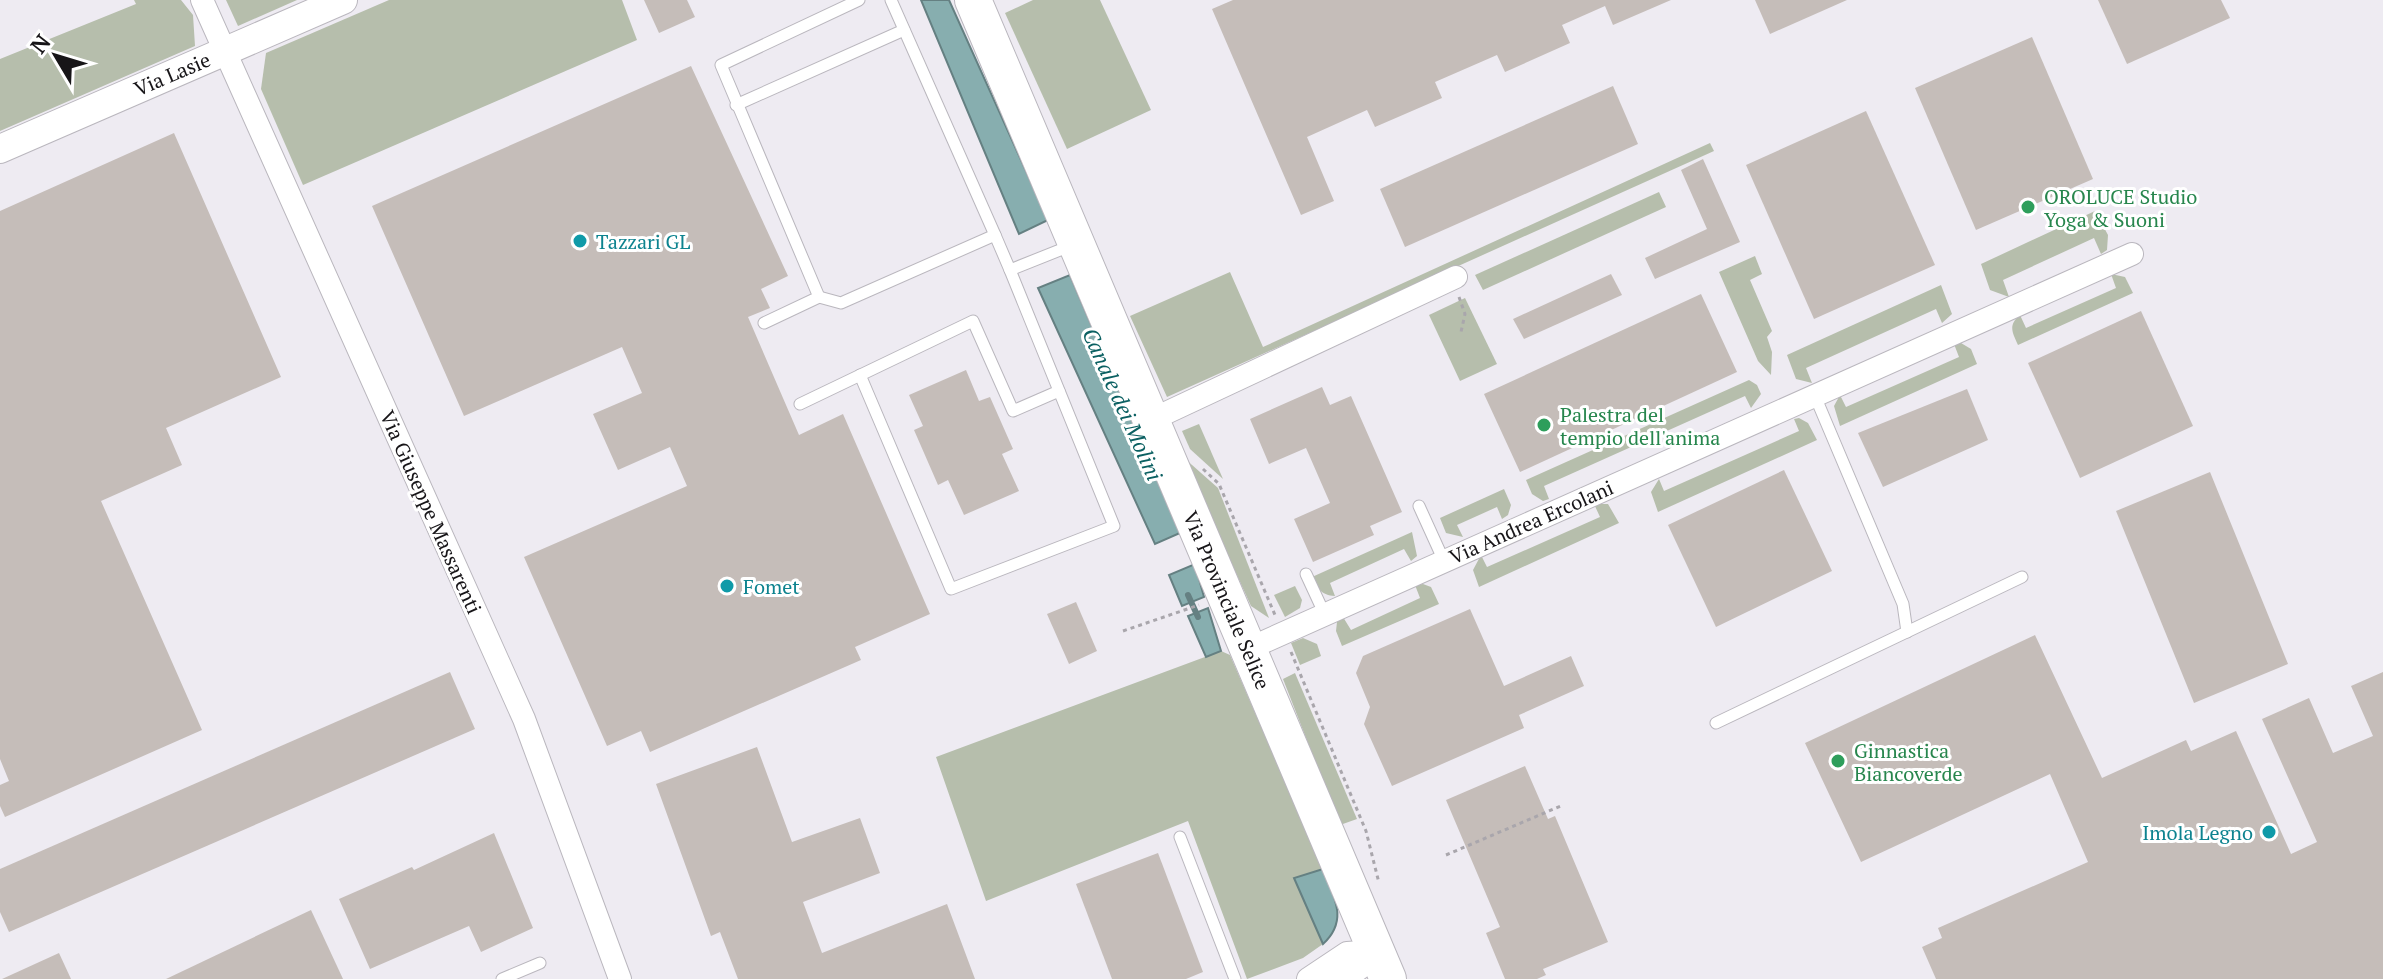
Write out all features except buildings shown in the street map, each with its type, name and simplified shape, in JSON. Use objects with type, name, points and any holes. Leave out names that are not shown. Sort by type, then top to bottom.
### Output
[{"type":"main road","name":"Via Provinciale Selice","points":[[973,0],[1248,649],[1366,961]]},
{"type":"street","name":"Via Giuseppe Massarenti","points":[[202,0],[524,719],[620,979]]},
{"type":"street","name":"Via Lasie","points":[[0,149],[343,0]]},
{"type":"street","name":"Via Andrea Ercolani","points":[[1248,649],[2132,254]]},
{"type":"street","points":[[1151,420],[1458,287]]},
{"type":"street","points":[[1308,979],[1366,961]]},
{"type":"lane","points":[[819,297],[721,65],[859,0]]},
{"type":"lane","points":[[860,375],[951,589],[1114,526],[1010,270],[891,0]]},
{"type":"lane","points":[[736,105],[904,30]]},
{"type":"lane","points":[[764,323],[819,297],[841,303],[995,235]]},
{"type":"lane","points":[[1010,270],[1077,244]]},
{"type":"lane","points":[[800,404],[973,321],[1013,411],[1059,391]]},
{"type":"lane","points":[[1815,396],[1903,604],[1907,632]]},
{"type":"lane","points":[[1419,506],[1444,561]]},
{"type":"lane","points":[[1306,574],[1325,615]]},
{"type":"lane","points":[[1716,723],[2022,577]]},
{"type":"lane","points":[[1180,837],[1235,979]]},
{"type":"lane","points":[[502,979],[540,963]]},
{"type":"path","points":[[1458,287],[1465,314],[1461,332]]},
{"type":"path","points":[[1123,631],[1189,609]]},
{"type":"path","points":[[1446,855],[1563,805]]},
{"type":"green space","points":[[134,0],[181,0],[193,15],[195,46],[0,131],[0,59],[136,4]]},
{"type":"green space","points":[[226,0],[297,0],[238,26]]},
{"type":"green space","points":[[389,0],[622,0],[637,40],[303,185],[261,89],[266,53]]},
{"type":"green space","points":[[1033,0],[1100,0],[1151,110],[1067,149],[1005,13]]},
{"type":"green space","points":[[1710,143],[1714,151],[1167,397],[1130,316],[1230,272],[1263,347]]},
{"type":"green space","points":[[1659,192],[1666,207],[1483,290],[1475,275]]},
{"type":"green space","points":[[2095,211],[2108,235],[2107,250],[2101,254],[2094,238],[2003,280],[2009,297],[1990,290],[1981,264]]},
{"type":"green space","points":[[1755,256],[1762,274],[1750,280],[1772,331],[1767,337],[1772,352],[1771,375],[1758,361],[1719,272]]},
{"type":"green space","points":[[2111,274],[2125,277],[2133,293],[2018,345],[2012,329],[2020,315],[2026,328],[2116,288]]},
{"type":"green space","points":[[1941,285],[1952,314],[1942,323],[1936,309],[1806,368],[1812,383],[1796,379],[1787,355]]},
{"type":"green space","points":[[1465,298],[1497,364],[1460,381],[1429,315]]},
{"type":"green space","points":[[1961,343],[1971,349],[1977,364],[1840,426],[1834,406],[1840,395],[1846,407],[1959,357],[1954,344]]},
{"type":"green space","points":[[1749,380],[1757,385],[1761,394],[1751,408],[1745,396],[1544,486],[1549,499],[1543,501],[1532,494],[1526,480]]},
{"type":"green space","points":[[1794,419],[1808,423],[1817,440],[1658,512],[1651,492],[1659,479],[1664,491],[1799,431]]},
{"type":"green space","points":[[1199,424],[1223,479],[1190,449],[1182,431]]},
{"type":"green space","points":[[1183,457],[1218,488],[1269,618],[1251,606]]},
{"type":"green space","points":[[1504,489],[1511,505],[1508,515],[1502,519],[1497,507],[1457,525],[1463,537],[1446,533],[1440,518]]},
{"type":"green space","points":[[1594,504],[1608,504],[1619,523],[1479,587],[1473,570],[1481,555],[1487,567],[1600,517]]},
{"type":"green space","points":[[1412,532],[1417,556],[1411,561],[1404,549],[1330,583],[1335,596],[1320,591],[1312,577]]},
{"type":"green space","points":[[1415,585],[1431,587],[1439,604],[1342,646],[1336,631],[1337,622],[1343,617],[1351,630],[1420,598]]},
{"type":"green space","points":[[1295,586],[1302,600],[1300,608],[1285,617],[1274,595]]},
{"type":"green space","points":[[1303,638],[1317,644],[1321,656],[1300,665],[1291,643]]},
{"type":"green space","points":[[1221,651],[1230,655],[1323,869],[1294,878],[1323,944],[1303,958],[1247,979],[1188,821],[986,901],[936,757]]},
{"type":"green space","points":[[1295,673],[1357,819],[1340,825],[1283,679]]},
{"type":"water","points":[[921,0],[949,0],[1048,220],[1019,234]]},
{"type":"water","points":[[1070,275],[1180,533],[1155,544],[1038,288]]},
{"type":"water","points":[[1195,564],[1204,597],[1182,606],[1169,575]]},
{"type":"water","points":[[1208,608],[1221,651],[1206,657],[1188,616]]},
{"type":"water","points":[[1323,869],[1335,899],[1337,917],[1336,926],[1323,944],[1294,878]]},
{"type":"waterway","name":"Canale dei Molini","points":[[1188,595],[1198,617]]},
{"type":"place","name":"OROLUCE Studio Yoga & Suoni","points":[[2028,207]]},
{"type":"place","name":"Tazzari GL","points":[[580,241]]},
{"type":"place","name":"Palestra del tempio dell'anima","points":[[1544,425]]},
{"type":"place","name":"Fomet","points":[[727,586]]},
{"type":"place","name":"Ginnastica Biancoverde","points":[[1838,761]]},
{"type":"place","name":"Imola Legno","points":[[2269,832]]}]
